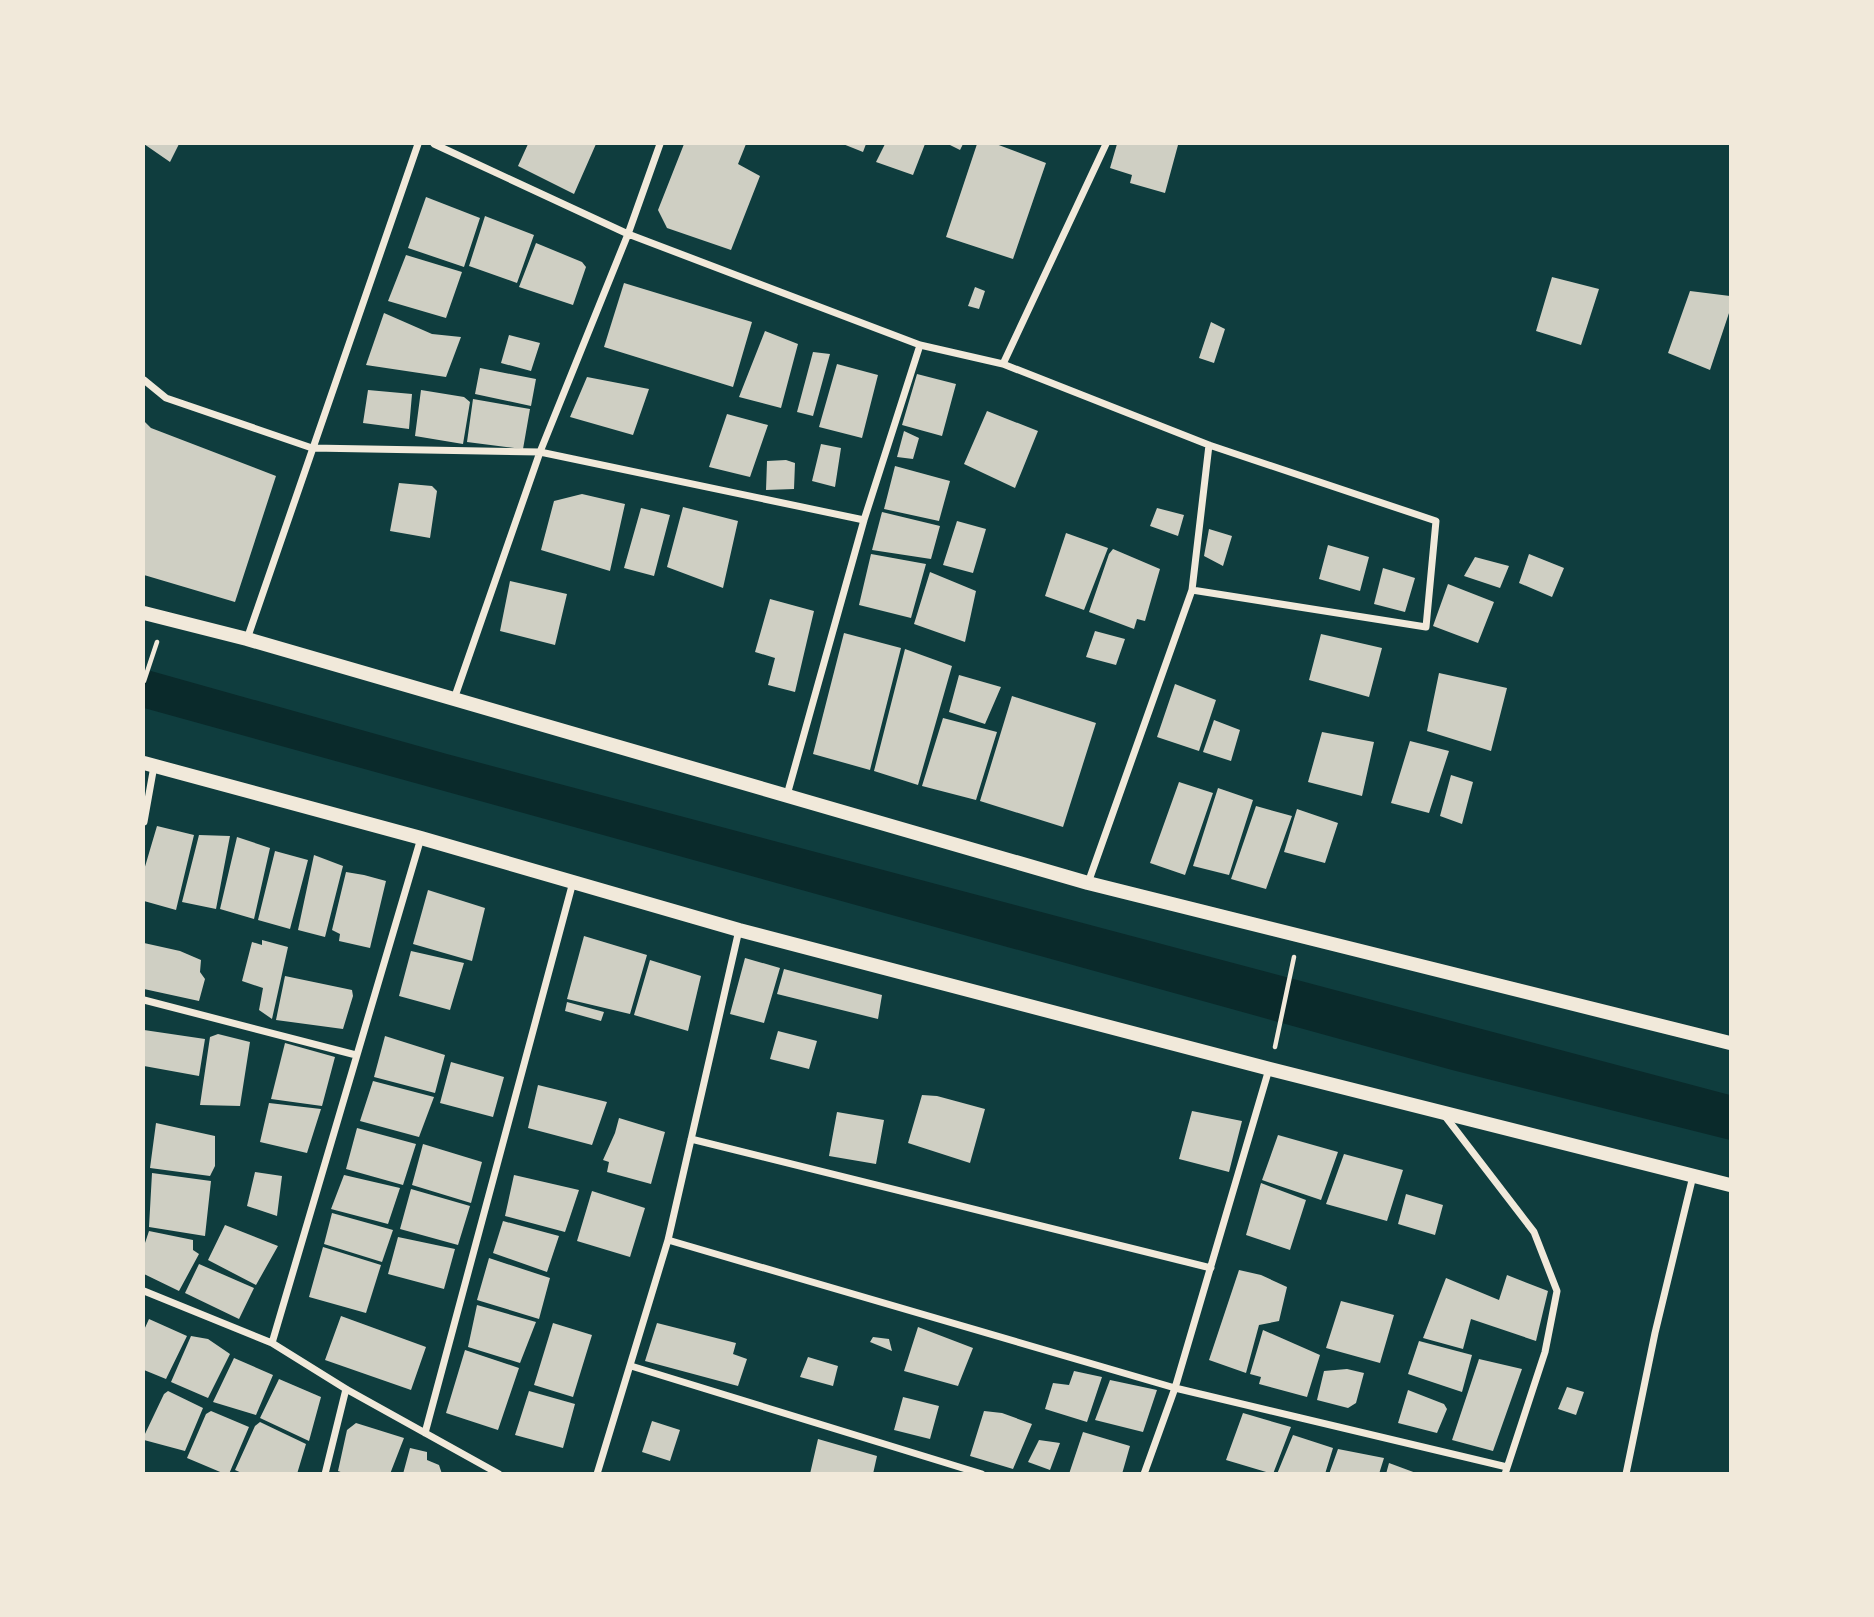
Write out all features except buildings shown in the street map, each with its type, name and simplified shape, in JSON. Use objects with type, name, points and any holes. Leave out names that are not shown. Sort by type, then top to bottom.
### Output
[{"type":"main road","points":[[144,613],[247,639],[1088,883],[1731,1043]]},
{"type":"main road","points":[[149,764],[421,838],[739,930],[1270,1069],[1731,1185]]},
{"type":"street","points":[[247,639],[418,144]]},
{"type":"street","points":[[434,144],[628,234],[920,345],[1003,365],[1209,445],[1436,521],[1426,628],[1192,590]]},
{"type":"street","points":[[454,699],[540,452],[628,234],[660,144]]},
{"type":"street","points":[[1003,365],[1105,144]]},
{"type":"street","points":[[787,795],[864,520],[920,345]]},
{"type":"street","points":[[144,380],[166,398],[312,448],[540,452],[864,520]]},
{"type":"street","points":[[1088,883],[1192,590],[1209,445]]},
{"type":"street","points":[[144,822],[149,764]]},
{"type":"street","points":[[272,1343],[421,838]]},
{"type":"street","points":[[425,1433],[573,882]]},
{"type":"street","points":[[597,1474],[668,1240],[739,930]]},
{"type":"street","points":[[144,1000],[356,1055]]},
{"type":"street","points":[[1144,1474],[1175,1388],[1270,1069]]},
{"type":"street","points":[[668,1240],[1175,1388],[1506,1470],[1545,1352],[1557,1291],[1534,1232],[1443,1113]]},
{"type":"street","points":[[691,1139],[1211,1268]]},
{"type":"street","points":[[1626,1474],[1693,1176]]},
{"type":"street","points":[[144,1291],[272,1343],[346,1390],[499,1474]]},
{"type":"street","points":[[631,1366],[982,1474]]},
{"type":"street","points":[[325,1474],[346,1390]]},
{"type":"path","points":[[144,681],[156,644]]},
{"type":"path","points":[[1278,1033],[1290,972]]},
{"type":"water","points":[[144,669],[447,754],[1730,1095],[1730,1140],[1452,1070],[144,708]]}]
